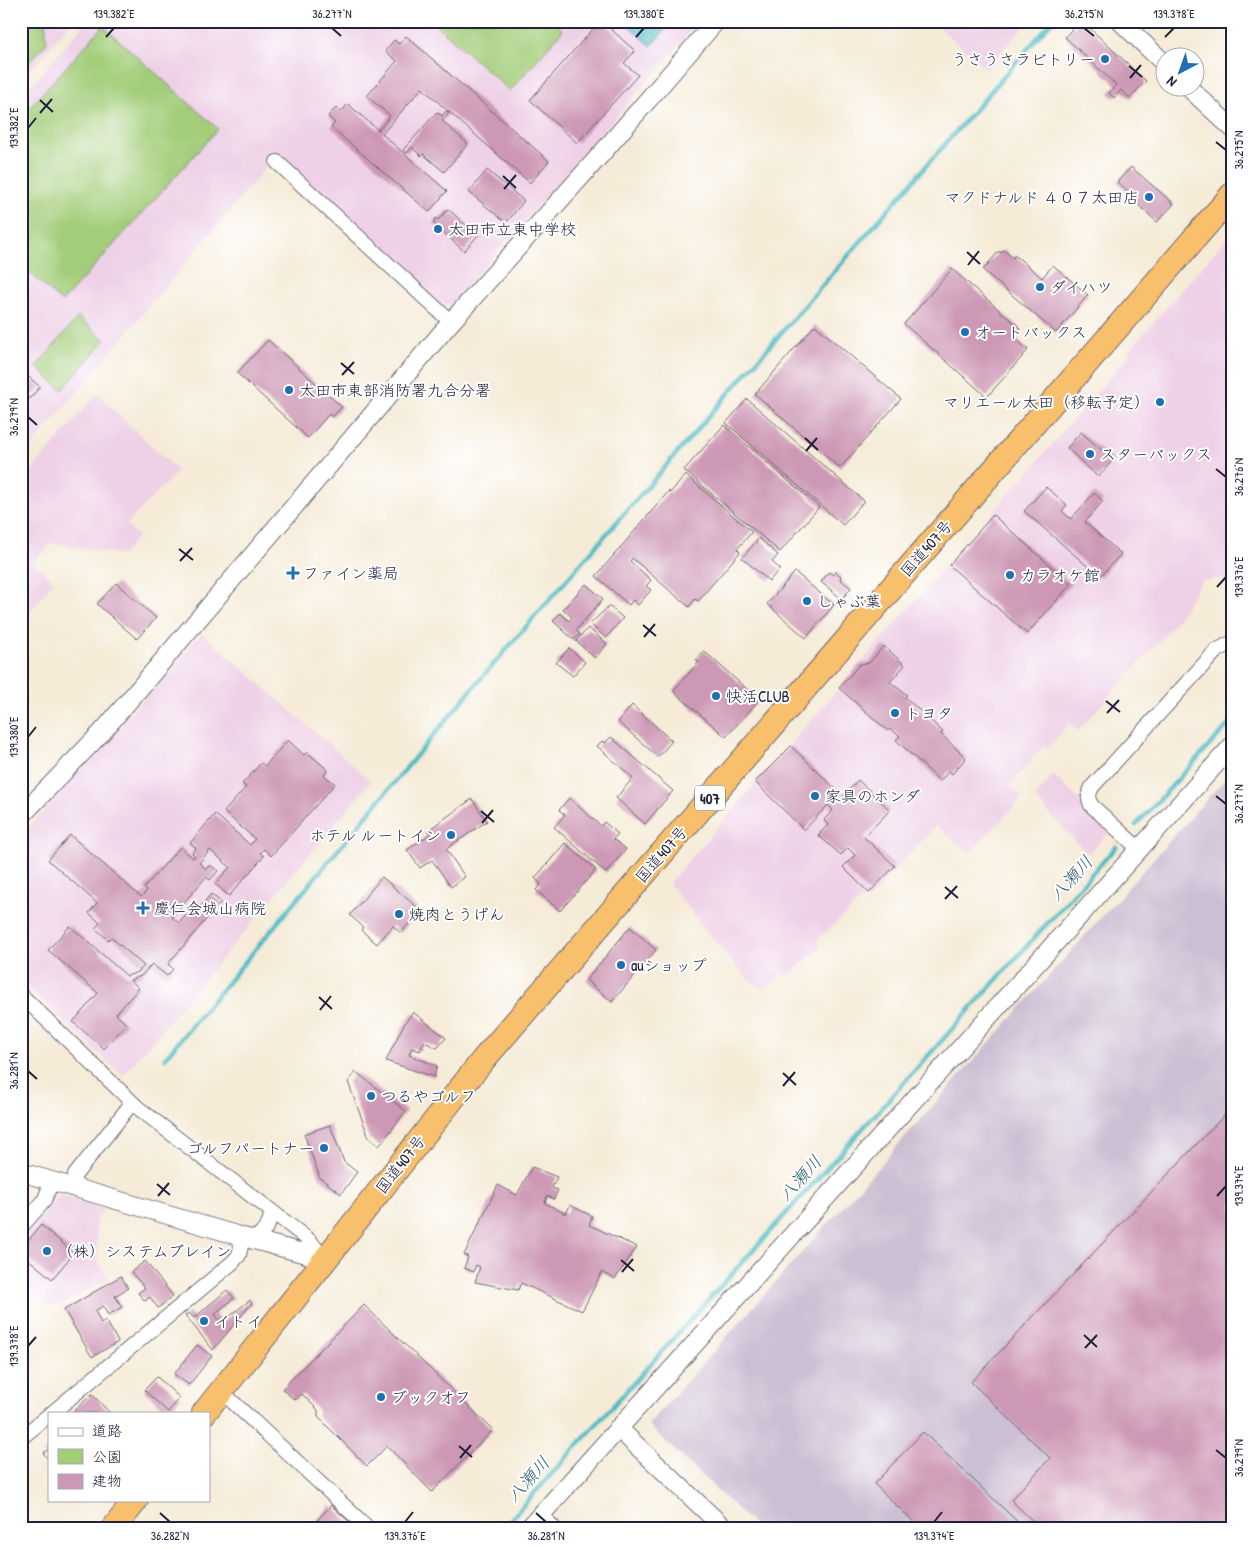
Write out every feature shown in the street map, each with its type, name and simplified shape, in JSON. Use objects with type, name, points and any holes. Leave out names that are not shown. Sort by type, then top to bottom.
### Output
[{"type":"highway","name":"国道407号","points":[[205,1412],[483,1060],[1232,195]]},
{"type":"highway","points":[[114,1528],[134,1502]]},
{"type":"street","points":[[21,816],[103,731],[451,322],[716,21]]},
{"type":"street","points":[[1120,21],[1156,55]]},
{"type":"street","points":[[1200,98],[1232,128]]},
{"type":"street","points":[[277,162],[451,322]]},
{"type":"street","points":[[1140,850],[1091,805],[1088,798],[1089,793],[1092,787],[1216,651],[1229,644]]},
{"type":"street","points":[[554,1528],[535,1522],[1232,746]]},
{"type":"street","points":[[21,995],[132,1103],[310,1241],[325,1259]]},
{"type":"street","points":[[71,1186],[75,1175],[132,1103]]},
{"type":"street","points":[[21,1172],[325,1259]]},
{"type":"street","points":[[21,1226],[44,1201],[52,1180]]},
{"type":"street","points":[[53,1412],[233,1262],[239,1255],[247,1238],[261,1234],[267,1228],[270,1223],[271,1211]]},
{"type":"street","points":[[222,1391],[368,1528]]},
{"type":"street","points":[[21,1438],[48,1417]]},
{"type":"street","points":[[618,1428],[724,1528]]},
{"type":"shaded area","points":[[21,21],[72,21],[21,81]]},
{"type":"shaded area","points":[[87,21],[700,21],[452,304],[439,304],[277,154],[21,459],[21,97]]},
{"type":"shaded area","points":[[932,21],[1029,21],[986,69]]},
{"type":"shaded area","points":[[1232,232],[1232,591],[1223,578],[1201,581],[1178,618],[1161,639],[1078,731],[1069,723],[1048,748],[1044,745],[1010,786],[1023,797],[969,854],[936,825],[868,900],[864,897],[817,940],[821,947],[787,977],[783,973],[764,989],[748,980],[669,883],[1047,450],[1130,354],[1128,352]]},
{"type":"shaded area","points":[[97,394],[178,471],[126,525],[138,536],[122,555],[52,543],[33,562],[54,581],[22,622],[21,483]]},
{"type":"shaded area","name":"慶仁会城山病院","points":[[202,633],[371,781],[123,1076],[21,981],[21,836]]},
{"type":"shaded area","points":[[1232,771],[1232,1528],[757,1528],[648,1425]]},
{"type":"shaded area","points":[[1053,775],[1111,830],[1088,854],[1035,798]]},
{"type":"shaded area","name":"（株）システムブレイン","points":[[60,1195],[102,1209],[102,1214],[97,1216],[97,1259],[109,1279],[64,1304],[46,1307],[21,1279],[21,1238]]},
{"type":"green space","points":[[21,21],[45,21],[47,43],[21,71]]},
{"type":"green space","points":[[432,21],[553,21],[563,30],[510,91]]},
{"type":"green space","points":[[103,26],[218,129],[62,302],[21,265],[21,117]]},
{"type":"green space","points":[[78,317],[105,340],[62,390],[36,367]]},
{"type":"water","points":[[623,21],[673,21],[651,46]]},
{"type":"building","points":[[600,21],[635,51],[624,63],[638,75],[577,143],[530,100]]},
{"type":"building","name":"うさうさラビトリー","points":[[1079,21],[1082,21],[1146,81],[1130,98],[1121,90],[1114,98],[1109,93],[1116,85],[1065,37]]},
{"type":"building","points":[[1218,21],[1231,21],[1224,29],[1217,23]]},
{"type":"building","points":[[406,36],[549,161],[530,183],[422,88],[382,134],[447,191],[429,212],[331,127],[335,123],[328,116],[336,108],[341,112],[348,104],[378,130],[390,116],[367,96],[397,61],[385,51],[394,40],[399,44]]},
{"type":"building","points":[[446,111],[449,113],[442,121],[468,144],[444,172],[423,154],[421,156],[412,147],[407,153],[403,150],[437,112],[442,116]]},
{"type":"building","points":[[1131,167],[1174,204],[1157,222],[1125,193],[1127,191],[1117,182]]},
{"type":"building","points":[[487,170],[524,201],[506,223],[469,192]]},
{"type":"building","points":[[448,209],[474,232],[477,229],[481,232],[464,251],[433,223],[436,218],[438,220]]},
{"type":"building","name":"ダイハツ","points":[[1004,250],[1013,258],[1015,255],[1042,278],[1053,265],[1088,295],[1056,333],[983,270],[999,251],[1001,253]]},
{"type":"building","name":"オートバックス","points":[[952,269],[1020,328],[1013,336],[1028,350],[987,397],[904,324]]},
{"type":"building","points":[[815,325],[901,399],[840,468],[755,394]]},
{"type":"building","name":"太田市東部消防署九合分署","points":[[268,340],[342,407],[332,417],[329,414],[308,438],[237,373]]},
{"type":"building","points":[[21,370],[40,387],[21,408]]},
{"type":"building","points":[[747,399],[864,501],[843,525],[726,423]]},
{"type":"building","points":[[724,425],[819,507],[780,552],[684,470]]},
{"type":"building","name":"スターバックス","points":[[1081,432],[1113,460],[1098,477],[1067,448]]},
{"type":"building","points":[[686,475],[752,532],[737,549],[740,552],[698,601],[695,599],[689,607],[632,558],[630,561],[651,580],[646,586],[651,590],[638,605],[633,600],[629,605],[596,576],[669,491],[670,493]]},
{"type":"building","points":[[1046,487],[1067,505],[1062,511],[1071,519],[1094,493],[1103,501],[1085,522],[1121,554],[1100,577],[1024,511]]},
{"type":"building","name":"カラオケ館","points":[[993,515],[1071,584],[1027,634],[949,565]]},
{"type":"building","points":[[759,538],[778,555],[772,562],[780,569],[769,581],[742,558]]},
{"type":"building","points":[[795,572],[834,605],[806,638],[767,604]]},
{"type":"building","points":[[829,572],[833,575],[836,572],[841,576],[840,579],[851,588],[842,599],[821,582]]},
{"type":"building","points":[[116,583],[156,618],[137,639],[97,604]]},
{"type":"building","points":[[586,584],[603,599],[576,630],[580,634],[574,640],[553,621],[560,613],[569,621],[572,617],[563,609]]},
{"type":"building","points":[[609,606],[623,618],[606,638],[590,624]]},
{"type":"building","points":[[588,628],[607,644],[595,658],[576,641]]},
{"type":"building","name":"トヨタ","points":[[884,646],[905,665],[890,682],[907,695],[905,697],[943,732],[941,734],[966,758],[952,774],[949,771],[940,781],[896,740],[900,736],[890,729],[888,731],[839,688],[860,664],[869,663]]},
{"type":"building","points":[[569,648],[585,662],[573,676],[556,663]]},
{"type":"building","name":"快活CLUB","points":[[704,651],[759,700],[726,737],[673,691],[699,662],[696,660]]},
{"type":"building","points":[[632,705],[672,741],[658,757],[618,722]]},
{"type":"building","points":[[611,737],[673,791],[645,824],[616,798],[633,778],[597,746],[602,741],[605,743]]},
{"type":"building","points":[[288,740],[304,755],[307,752],[328,770],[324,775],[335,784],[271,856],[264,849],[260,853],[264,856],[229,896],[215,884],[230,867],[210,850],[199,863],[206,869],[210,865],[218,871],[210,880],[206,877],[172,917],[179,923],[196,904],[200,907],[211,894],[221,902],[168,964],[173,969],[167,976],[152,964],[141,976],[130,980],[139,988],[116,1014],[126,1024],[104,1049],[73,1022],[98,993],[48,950],[70,926],[127,976],[138,972],[144,966],[111,937],[108,940],[95,928],[100,923],[89,913],[97,903],[48,860],[70,835],[141,897],[147,891],[144,888],[180,847],[193,858],[195,856],[192,853],[196,848],[190,843],[215,814],[250,845],[255,839],[224,812],[246,787],[242,784],[261,763],[265,766]]},
{"type":"building","points":[[791,746],[841,794],[836,798],[839,801],[858,780],[890,810],[864,837],[895,866],[869,893],[843,867],[855,855],[848,848],[841,855],[818,835],[828,825],[824,820],[833,810],[828,805],[804,830],[755,782]]},
{"type":"building","points":[[569,798],[601,826],[604,822],[618,834],[613,839],[626,849],[606,873],[554,827],[565,815],[559,810]]},
{"type":"building","points":[[472,799],[487,821],[446,849],[465,877],[451,887],[432,860],[420,868],[407,850],[430,834],[427,831]]},
{"type":"building","points":[[565,843],[596,870],[560,911],[536,890],[541,884],[535,878]]},
{"type":"building","points":[[382,877],[420,910],[401,933],[393,926],[377,944],[361,930],[363,927],[350,915]]},
{"type":"building","name":"auショップ","points":[[630,927],[656,950],[612,1002],[586,980]]},
{"type":"building","points":[[413,1012],[446,1038],[437,1048],[424,1042],[420,1051],[412,1048],[409,1055],[437,1066],[434,1077],[386,1061],[403,1026]]},
{"type":"building","name":"つるやゴルフ","points":[[356,1072],[406,1111],[379,1146],[369,1138],[348,1082]]},
{"type":"building","points":[[1232,1107],[1232,1528],[1040,1528],[1011,1500],[1050,1458],[971,1382]]},
{"type":"building","name":"ゴルフパートナー","points":[[330,1125],[344,1162],[357,1172],[341,1194],[320,1178],[304,1134]]},
{"type":"building","points":[[532,1167],[557,1177],[552,1188],[558,1190],[554,1199],[547,1196],[545,1203],[566,1214],[570,1205],[592,1216],[589,1225],[637,1247],[615,1279],[602,1272],[582,1311],[521,1283],[518,1290],[475,1282],[480,1267],[476,1265],[473,1272],[464,1268],[468,1257],[464,1255],[498,1185],[517,1195]]},
{"type":"building","name":"（株）システムブレイン","points":[[41,1225],[74,1253],[52,1279],[21,1253],[21,1249]]},
{"type":"building","points":[[145,1261],[173,1296],[158,1308],[150,1297],[145,1301],[138,1293],[145,1288],[131,1272]]},
{"type":"building","points":[[121,1276],[128,1288],[115,1296],[122,1307],[108,1315],[103,1306],[95,1311],[101,1323],[106,1320],[118,1342],[92,1357],[64,1310]]},
{"type":"building","name":"イトイ","points":[[227,1290],[234,1298],[215,1314],[221,1323],[250,1300],[252,1303],[213,1350],[185,1315],[189,1313],[194,1318]]},
{"type":"building","name":"ブックオフ","points":[[364,1305],[493,1430],[432,1492],[387,1446],[367,1466],[318,1417],[318,1410],[302,1394],[295,1400],[282,1389]]},
{"type":"building","points":[[197,1345],[212,1356],[189,1385],[174,1374]]},
{"type":"building","points":[[157,1377],[180,1398],[168,1412],[144,1390]]},
{"type":"building","points":[[92,1394],[109,1412],[73,1412]]},
{"type":"building","points":[[923,1432],[1024,1528],[920,1528],[874,1484]]},
{"type":"building","points":[[48,1450],[48,1459],[43,1453]]},
{"type":"building","points":[[331,1505],[356,1528],[310,1528]]},
{"type":"waterway","points":[[165,1058],[472,689],[1052,21]]},
{"type":"waterway","name":"八瀬川","points":[[1136,825],[1232,721]]},
{"type":"waterway","name":"八瀬川","points":[[503,1528],[1116,847]]},
{"type":"place","name":"うさうさラビトリー","points":[[1105,59]]},
{"type":"place","name":"マクドナルド ４０７太田店","points":[[1149,197]]},
{"type":"place","name":"太田市立東中学校","points":[[438,229]]},
{"type":"place","name":"ダイハツ","points":[[1040,287]]},
{"type":"place","name":"オートバックス","points":[[965,332]]},
{"type":"place","name":"太田市東部消防署九合分署","points":[[289,390]]},
{"type":"place","name":"マリエール太田（移転予定）","points":[[1160,402]]},
{"type":"place","name":"スターバックス","points":[[1090,454]]},
{"type":"place","name":"ファイン薬局","points":[[293,573]]},
{"type":"place","name":"カラオケ館","points":[[1010,575]]},
{"type":"place","name":"しゃぶ葉","points":[[807,601]]},
{"type":"place","name":"快活CLUB","points":[[716,696]]},
{"type":"place","name":"トヨタ","points":[[895,713]]},
{"type":"place","name":"家具のホンダ","points":[[815,796]]},
{"type":"place","name":"ホテル ルートイン","points":[[451,835]]},
{"type":"place","name":"慶仁会城山病院","points":[[143,908]]},
{"type":"place","name":"焼肉とうげん","points":[[399,914]]},
{"type":"place","name":"auショップ","points":[[621,965]]},
{"type":"place","name":"つるやゴルフ","points":[[371,1096]]},
{"type":"place","name":"ゴルフパートナー","points":[[324,1148]]},
{"type":"place","name":"（株）システムブレイン","points":[[47,1251]]},
{"type":"place","name":"イトイ","points":[[204,1321]]},
{"type":"place","name":"ブックオフ","points":[[381,1397]]}]
